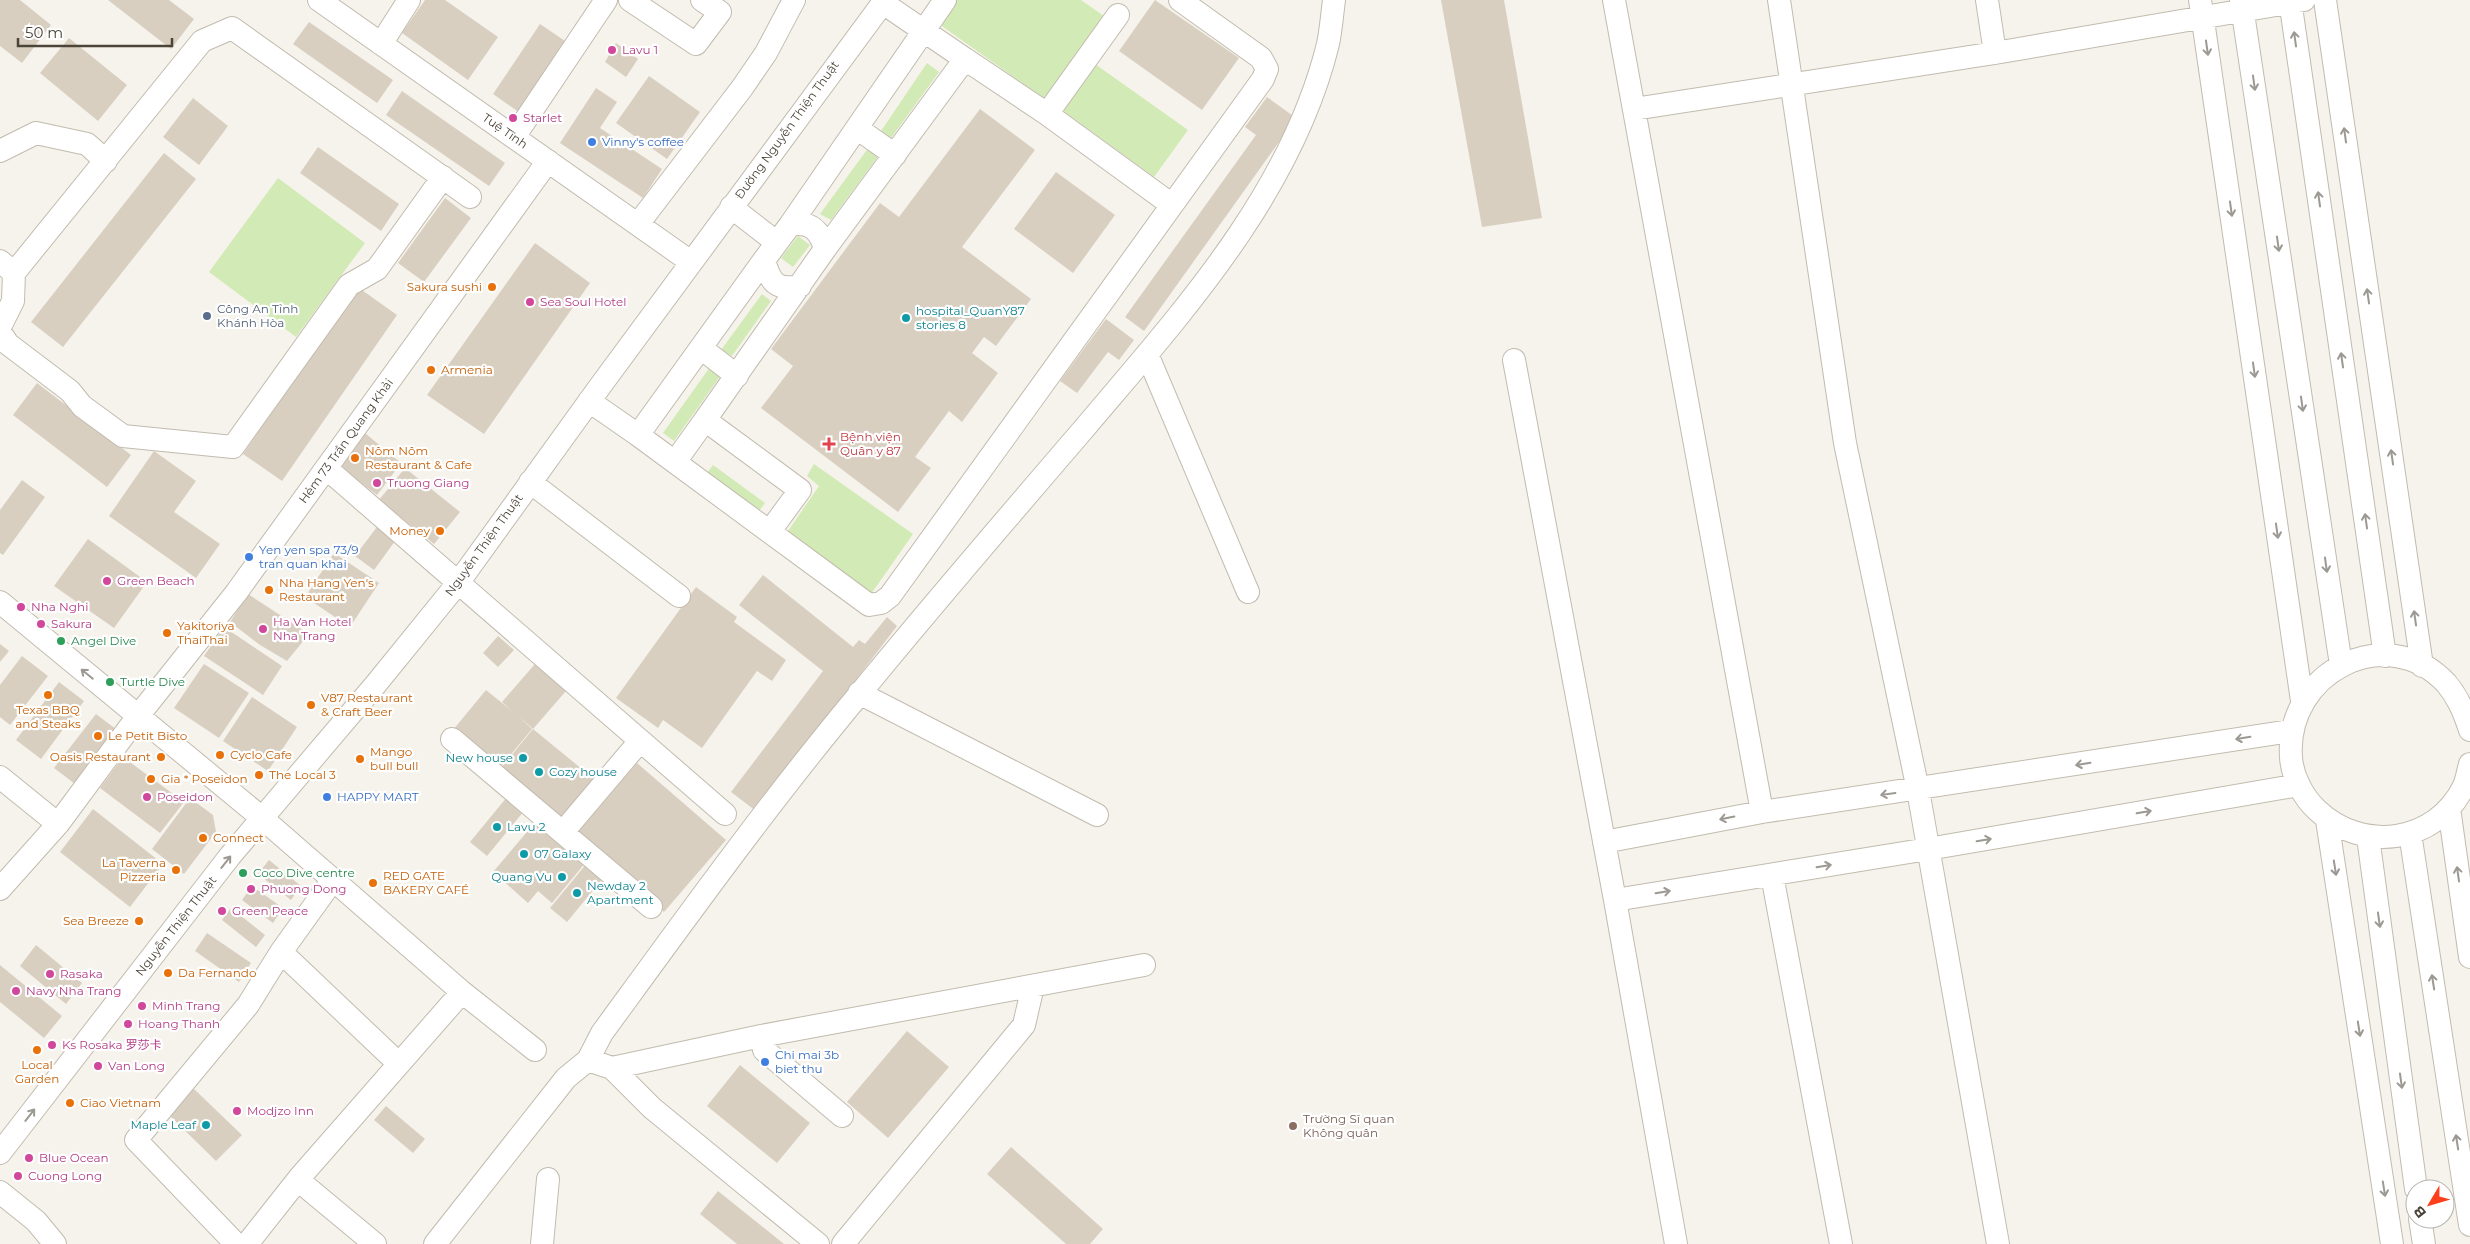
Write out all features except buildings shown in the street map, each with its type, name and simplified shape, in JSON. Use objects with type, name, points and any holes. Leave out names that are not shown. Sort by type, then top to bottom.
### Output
[{"type":"street","name":"Tuệ Tĩnh","points":[[319,0],[691,262]]},
{"type":"street","points":[[381,44],[409,0]]},
{"type":"street","points":[[630,0],[696,44],[720,12],[702,0]]},
{"type":"street","points":[[638,224],[742,88],[766,53],[794,0]]},
{"type":"street","points":[[638,435],[858,128],[945,0]]},
{"type":"street","points":[[589,400],[869,605],[880,603],[890,596],[1263,79],[1267,69],[1261,58],[1180,0]]},
{"type":"street","points":[[435,1244],[566,1078],[588,1060],[602,1033],[722,868],[859,694],[1147,354],[1214,268],[1252,213],[1288,151],[1302,121],[1326,51],[1334,0]]},
{"type":"street","points":[[1614,0],[1762,812]]},
{"type":"street","points":[[1779,0],[1846,443],[1918,790],[1998,1244]]},
{"type":"street","points":[[1987,0],[1995,53]]},
{"type":"street","points":[[2325,0],[2422,666]]},
{"type":"street","points":[[884,1],[965,59],[1047,114],[1172,205]]},
{"type":"street","name":"Đường Nguyễn Thiện Thuật","points":[[691,262],[884,1]]},
{"type":"street","points":[[1634,109],[1995,53],[2201,8],[2295,1],[2385,656]]},
{"type":"street","points":[[514,137],[598,2]]},
{"type":"street","points":[[2242,6],[2340,665]]},
{"type":"street","points":[[2201,8],[2302,701]]},
{"type":"street","points":[[1047,114],[1118,15]]},
{"type":"street","points":[[0,327],[13,301],[7,267],[106,161],[202,41],[232,28],[470,197]]},
{"type":"street","points":[[675,462],[825,249],[965,59]]},
{"type":"street","points":[[858,128],[895,155]]},
{"type":"street","points":[[0,151],[36,133],[87,144],[106,161]]},
{"type":"street","name":"Hẻm 73 Trần Quang Khải","points":[[0,889],[58,824],[138,716],[236,593],[548,161]]},
{"type":"street","points":[[0,332],[8,344],[70,391],[82,406],[123,436],[233,447],[350,286],[376,269],[443,177]]},
{"type":"street","points":[[731,207],[783,233]]},
{"type":"street","points":[[783,233],[801,222],[814,226],[823,240],[825,249]]},
{"type":"street","points":[[764,260],[767,273],[775,284],[787,288],[800,286]]},
{"type":"street","name":"Nguyễn Thiện Thuật","points":[[0,1153],[230,856],[376,684],[458,583],[691,262]]},
{"type":"street","points":[[701,348],[737,376]]},
{"type":"street","points":[[1147,354],[1248,592]]},
{"type":"street","points":[[1514,360],[1615,900],[1676,1244]]},
{"type":"street","points":[[705,420],[800,490],[770,531]]},
{"type":"street","points":[[326,468],[724,814]]},
{"type":"street","points":[[530,482],[680,596]]},
{"type":"street","points":[[0,602],[262,818],[462,992],[535,1050]]},
{"type":"street","points":[[2470,730],[2462,705],[2445,682],[2422,666],[2404,659],[2385,656],[2362,658],[2340,665],[2319,680],[2302,701],[2291,731],[2291,758],[2298,785],[2311,804],[2327,820],[2346,831],[2368,837],[2389,838],[2410,833],[2431,823],[2449,808],[2464,785],[2470,764]]},
{"type":"street","points":[[859,694],[1097,815]]},
{"type":"street","points":[[1604,842],[1762,812],[1918,790],[2291,731]]},
{"type":"street","points":[[452,739],[650,907]]},
{"type":"street","points":[[563,832],[640,741]]},
{"type":"street","points":[[0,777],[58,824]]},
{"type":"street","points":[[1615,900],[1928,850],[2298,785]]},
{"type":"street","points":[[2449,808],[2470,957]]},
{"type":"street","points":[[2327,820],[2392,1244]]},
{"type":"street","points":[[2410,833],[2470,1225]]},
{"type":"street","points":[[2368,837],[2415,1179]]},
{"type":"street","points":[[1772,875],[1840,1244]]},
{"type":"street","points":[[236,1244],[136,1140],[248,1005],[281,952],[332,880]]},
{"type":"street","points":[[281,952],[398,1063]]},
{"type":"street","points":[[612,1068],[761,1036],[1144,966]]},
{"type":"street","points":[[843,1244],[1024,1025],[1033,986]]},
{"type":"street","points":[[248,1244],[298,1180],[398,1063],[462,992]]},
{"type":"street","points":[[761,1036],[764,1050],[842,1116]]},
{"type":"street","points":[[588,1060],[612,1068],[652,1108],[818,1244]]},
{"type":"street","points":[[542,1244],[548,1179]]},
{"type":"street","points":[[298,1180],[375,1244]]},
{"type":"street","points":[[0,1192],[36,1221],[55,1244]]},
{"type":"street","points":[[2422,1229],[2424,1244]]},
{"type":"green space","points":[[955,0],[1081,0],[1104,16],[1045,99],[939,24]]},
{"type":"green space","points":[[927,63],[939,72],[891,138],[881,131]]},
{"type":"green space","points":[[1095,64],[1188,130],[1154,177],[1062,110]]},
{"type":"green space","points":[[869,147],[879,155],[831,220],[820,214]]},
{"type":"green space","points":[[278,178],[365,243],[296,337],[209,272]]},
{"type":"green space","points":[[798,236],[810,245],[793,267],[781,258]]},
{"type":"green space","points":[[762,294],[771,301],[732,356],[721,350]]},
{"type":"green space","points":[[710,367],[721,375],[674,441],[663,433]]},
{"type":"green space","points":[[814,464],[913,534],[871,594],[789,539],[788,531],[819,486],[807,476]]},
{"type":"green space","points":[[713,465],[765,503],[753,519],[701,481]]},
{"type":"place","name":"Lavu 1","points":[[612,50]]},
{"type":"place","name":"Starlet","points":[[513,118]]},
{"type":"place","name":"Vinny's coffee","points":[[592,142]]},
{"type":"place","name":"Sakura sushi","points":[[492,287]]},
{"type":"place","name":"Sea Soul Hotel","points":[[530,302]]},
{"type":"place","name":"Công An Tỉnh Khánh Hòa","points":[[207,316]]},
{"type":"place","name":"hospital_QuanY87 stories 8","points":[[906,318]]},
{"type":"place","name":"Armenia","points":[[431,370]]},
{"type":"place","name":"Bệnh viện Quân y 87","points":[[829,444]]},
{"type":"place","name":"Nôm Nôm Restaurant & Cafe","points":[[355,458]]},
{"type":"place","name":"Truong Giang","points":[[377,483]]},
{"type":"place","name":"Money","points":[[440,531]]},
{"type":"place","name":"Yen yen spa 73/9 tran quan khai","points":[[249,557]]},
{"type":"place","name":"Green Beach","points":[[107,581]]},
{"type":"place","name":"Nha Hang Yen's Restaurant","points":[[269,590]]},
{"type":"place","name":"Nha Nghi","points":[[21,607]]},
{"type":"place","name":"Sakura","points":[[41,624]]},
{"type":"place","name":"Ha Van Hotel Nha Trang","points":[[263,629]]},
{"type":"place","name":"Yakitoriya ThaiThai","points":[[167,633]]},
{"type":"place","name":"Angel Dive","points":[[61,641]]},
{"type":"place","name":"Turtle Dive","points":[[110,682]]},
{"type":"place","name":"Texas BBQ and Steaks","points":[[48,695]]},
{"type":"place","name":"V87 Restaurant & Craft Beer","points":[[311,705]]},
{"type":"place","name":"Le Petit Bisto","points":[[98,736]]},
{"type":"place","name":"Cyclo Cafe","points":[[220,755]]},
{"type":"place","name":"Oasis Restaurant","points":[[161,757]]},
{"type":"place","name":"New house","points":[[523,758]]},
{"type":"place","name":"Mango bull bull","points":[[360,759]]},
{"type":"place","name":"Cozy house","points":[[539,772]]},
{"type":"place","name":"The Local 3","points":[[259,775]]},
{"type":"place","name":"Gia * Poseidon","points":[[151,779]]},
{"type":"place","name":"Poseidon","points":[[147,797]]},
{"type":"place","name":"HAPPY MART","points":[[327,797]]},
{"type":"place","name":"Lavu 2","points":[[497,827]]},
{"type":"place","name":"Connect","points":[[203,838]]},
{"type":"place","name":"07 Galaxy","points":[[524,854]]},
{"type":"place","name":"La Taverna Pizzeria","points":[[176,870]]},
{"type":"place","name":"Coco Dive centre","points":[[243,873]]},
{"type":"place","name":"Quang Vu","points":[[562,877]]},
{"type":"place","name":"RED GATE BAKERY CAFÉ","points":[[373,883]]},
{"type":"place","name":"Phuong Dong","points":[[251,889]]},
{"type":"place","name":"Newday 2 Apartment","points":[[577,893]]},
{"type":"place","name":"Green Peace","points":[[222,911]]},
{"type":"place","name":"Sea Breeze","points":[[139,921]]},
{"type":"place","name":"Da Fernando","points":[[168,973]]},
{"type":"place","name":"Rasaka","points":[[50,974]]},
{"type":"place","name":"Navy Nha Trang","points":[[16,991]]},
{"type":"place","name":"Minh Trang","points":[[142,1006]]},
{"type":"place","name":"Hoang Thanh","points":[[128,1024]]},
{"type":"place","name":"Ks Rosaka 罗莎卡","points":[[52,1045]]},
{"type":"place","name":"Local Garden","points":[[37,1050]]},
{"type":"place","name":"Chi mai 3b biet thu","points":[[765,1062]]},
{"type":"place","name":"Van Long","points":[[98,1066]]},
{"type":"place","name":"Ciao Vietnam","points":[[70,1103]]},
{"type":"place","name":"Modjzo Inn","points":[[237,1111]]},
{"type":"place","name":"Maple Leaf","points":[[206,1125]]},
{"type":"place","name":"Trường Sĩ quan Không quân","points":[[1293,1126]]},
{"type":"place","name":"Blue Ocean","points":[[29,1158]]},
{"type":"place","name":"Cuong Long","points":[[18,1176]]}]
